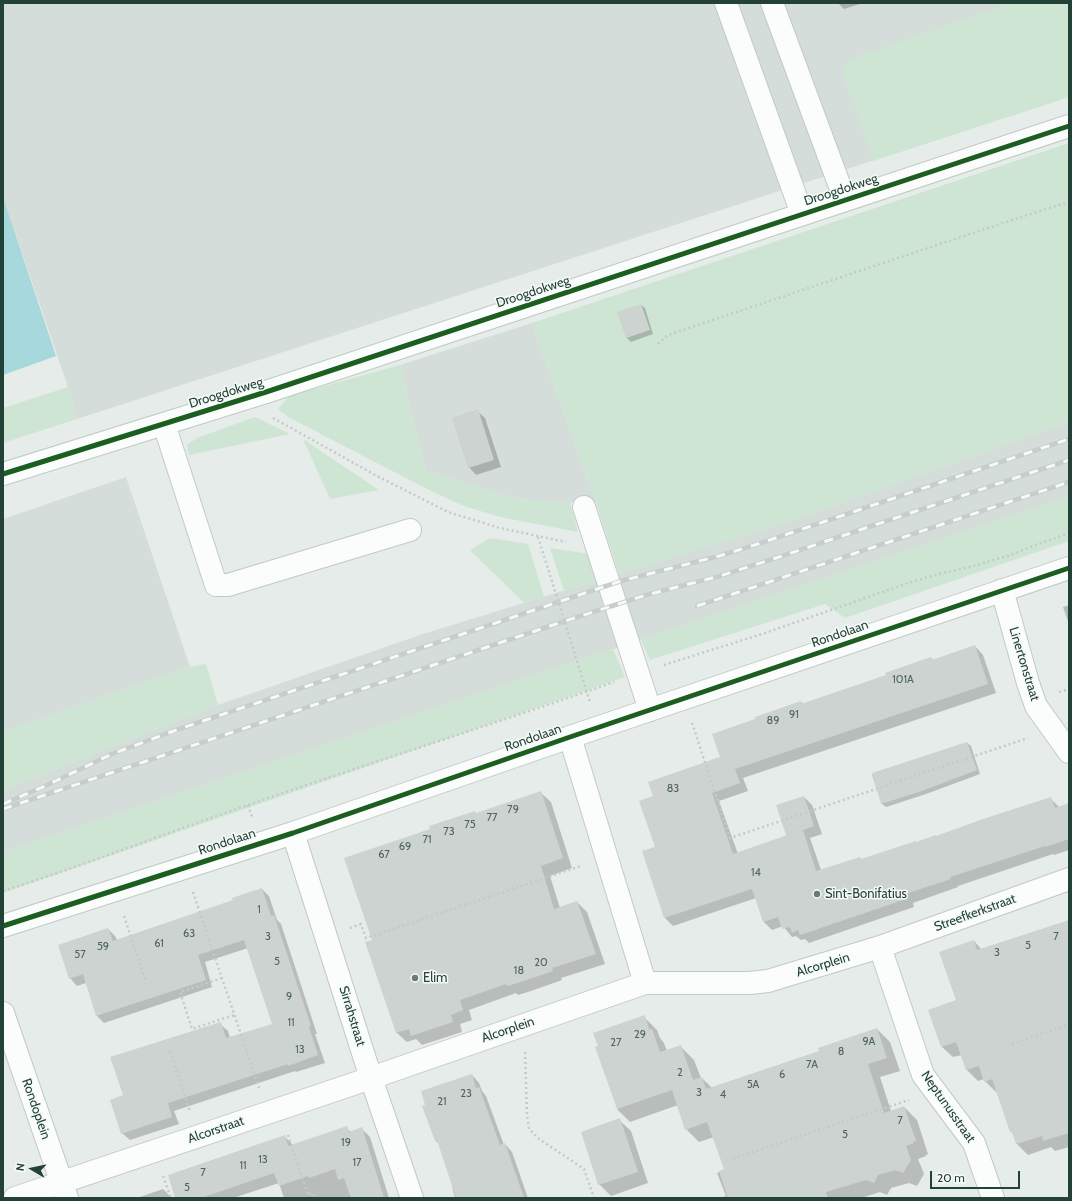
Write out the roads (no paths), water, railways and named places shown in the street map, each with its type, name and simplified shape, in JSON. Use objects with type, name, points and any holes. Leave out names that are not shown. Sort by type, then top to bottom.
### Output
[{"type":"street","points":[[726,3],[802,214]]},
{"type":"street","points":[[772,3],[845,200]]},
{"type":"street","name":"Droogdokweg","points":[[3,474],[241,400],[1069,126]]},
{"type":"street","points":[[164,424],[216,585],[228,585],[410,530]]},
{"type":"street","points":[[584,507],[650,710]]},
{"type":"street","name":"Rondolaan","points":[[3,926],[293,833],[598,727],[1069,568]]},
{"type":"street","name":"Linertonstraat","points":[[1002,590],[1036,706],[1069,752]]},
{"type":"street","points":[[570,737],[645,983]]},
{"type":"street","name":"Sirrahstraat","points":[[293,833],[412,1198]]},
{"type":"street","name":"Streefkerkstraat","points":[[880,947],[1069,879]]},
{"type":"street","name":"Alcorplein","points":[[372,1078],[645,983],[750,983],[768,981],[880,947]]},
{"type":"street","name":"Neptunusstraat","points":[[880,947],[923,1075],[974,1143],[993,1198]]},
{"type":"street","name":"Rondoplein","points":[[3,1013],[64,1190]]},
{"type":"street","name":"Alcorstraat","points":[[64,1190],[199,1136],[372,1078]]},
{"type":"street","points":[[15,1198],[64,1190]]},
{"type":"water","points":[[3,197],[56,356],[3,375]]},
{"type":"railway","points":[[3,804],[112,754],[179,729],[621,581],[719,556],[761,543],[1069,439]]},
{"type":"railway","points":[[3,809],[565,621],[646,595],[720,576],[1069,460]]},
{"type":"railway","points":[[697,606],[1069,482]]},
{"type":"place","name":"Sint-Bonifatius","points":[[817,894]]},
{"type":"place","name":"Elim","points":[[415,978]]}]
